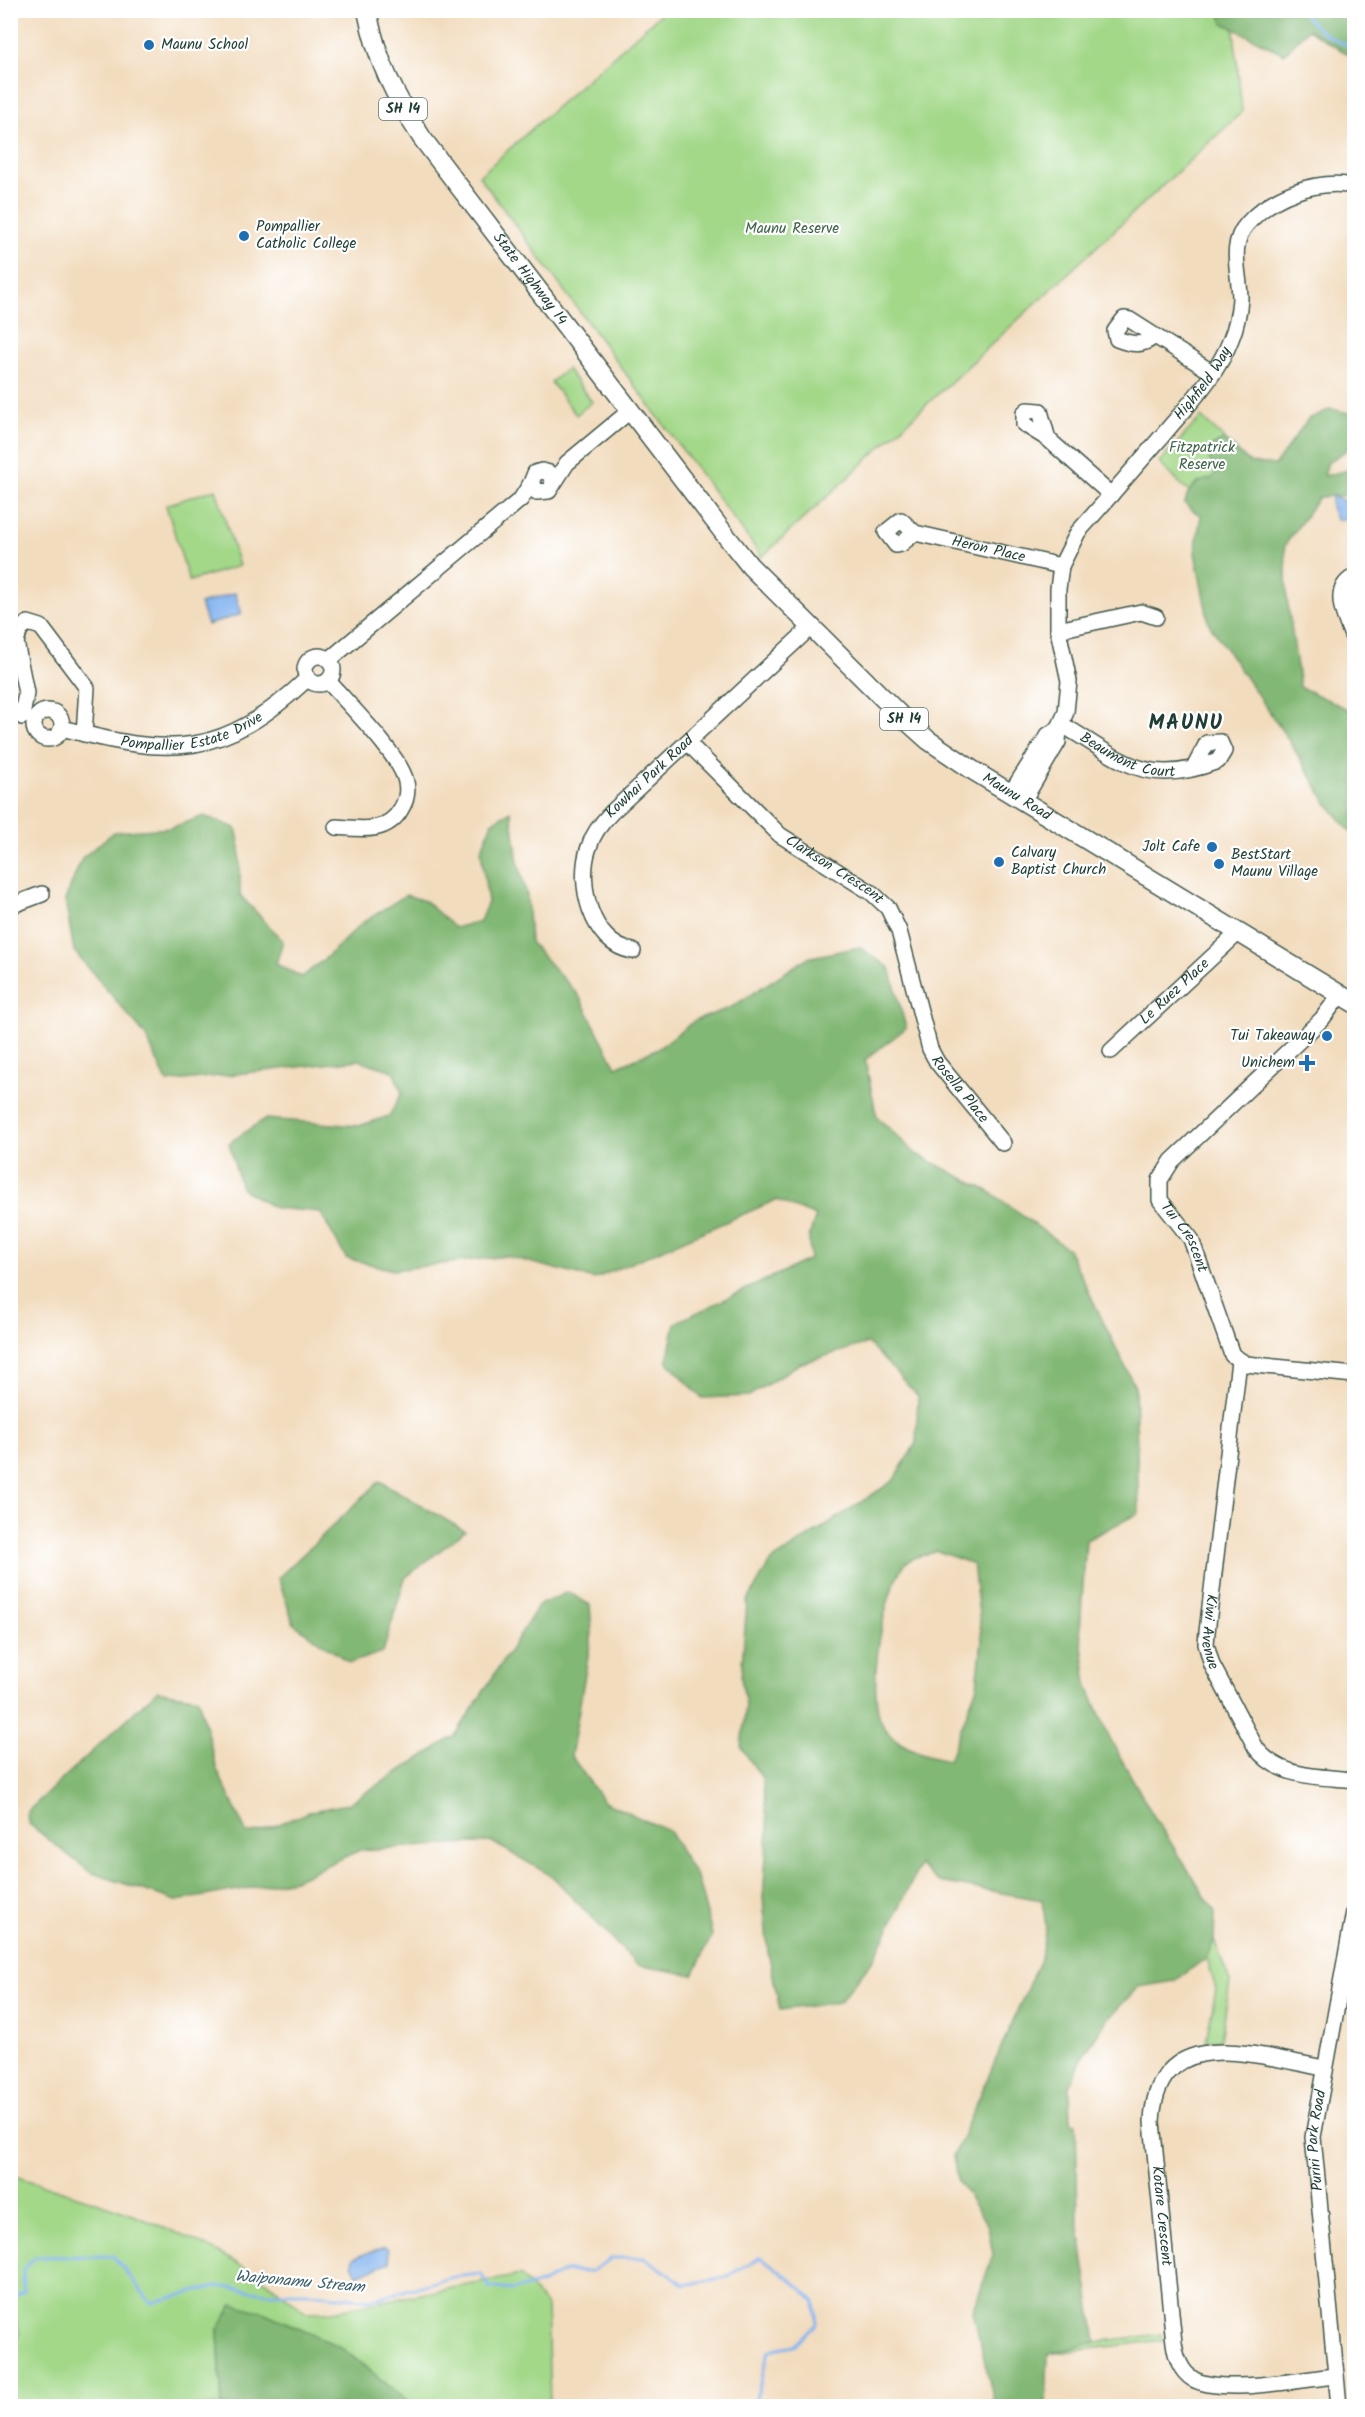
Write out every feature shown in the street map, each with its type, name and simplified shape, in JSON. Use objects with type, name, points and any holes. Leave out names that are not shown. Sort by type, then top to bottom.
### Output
[{"type":"main road","name":"State Highway 14","points":[[367,10],[380,63],[406,113],[723,532]]},
{"type":"main road","name":"Maunu Road","points":[[723,532],[750,566],[928,740],[1347,999]]},
{"type":"street","name":"Highfield Way","points":[[1060,726],[1067,703],[1069,681],[1058,630],[1058,589],[1061,566],[1078,532],[1213,373],[1232,337],[1237,318],[1240,299],[1236,253],[1238,237],[1247,223],[1294,192],[1326,184],[1354,186]]},
{"type":"street","points":[[1153,337],[1213,373]]},
{"type":"street","name":"Pompallier Estate Drive","points":[[22,717],[52,711],[61,719],[62,728],[152,747],[173,747],[227,736],[253,722],[308,678],[305,670],[308,661],[316,656],[329,660],[535,488],[549,491],[549,477],[631,411]]},
{"type":"street","points":[[1048,439],[1111,495]]},
{"type":"street","name":"Heron Place","points":[[915,533],[1061,566]]},
{"type":"street","points":[[1354,577],[1345,584],[1341,596],[1343,613],[1354,639]]},
{"type":"street","points":[[1058,630],[1141,612],[1156,617]]},
{"type":"street","points":[[22,717],[26,693],[16,642],[20,629],[28,623],[41,627],[87,688],[84,734]]},
{"type":"street","name":"Kowhai Park Road","points":[[633,951],[614,944],[593,913],[584,877],[588,847],[602,822],[811,627]]},
{"type":"street","points":[[308,678],[320,684],[328,681],[333,673],[329,660]]},
{"type":"street","points":[[328,681],[397,761],[406,782],[404,805],[391,822],[372,830],[336,827]]},
{"type":"street","points":[[1017,797],[1048,735],[1060,726]]},
{"type":"street","name":"Beaumont Court","points":[[1060,726],[1146,772],[1171,774],[1195,766]]},
{"type":"street","name":"Clarkson Crescent","points":[[687,742],[780,835],[872,893],[888,908],[895,919],[925,1032]]},
{"type":"street","points":[[10,906],[42,894]]},
{"type":"street","name":"Le Ruez Place","points":[[1111,1051],[1239,932]]},
{"type":"street","name":"Tui Crescent","points":[[1239,1361],[1228,1348],[1191,1239],[1161,1200],[1160,1180],[1172,1161],[1322,1019],[1347,999]]},
{"type":"street","name":"Rosella Place","points":[[925,1032],[936,1062],[1003,1143]]},
{"type":"street","points":[[1239,1361],[1354,1375]]},
{"type":"street","name":"Kiwi Avenue","points":[[1239,1361],[1207,1632],[1208,1655],[1263,1758],[1285,1771],[1354,1780]]},
{"type":"street","name":"Puriri Park Road","points":[[1339,2406],[1313,2137],[1324,2068],[1348,1979],[1354,1912]]},
{"type":"street","name":"Kotare Crescent","points":[[1324,2068],[1225,2051],[1202,2052],[1178,2063],[1162,2082],[1155,2095],[1152,2122],[1174,2343],[1176,2356],[1186,2373],[1200,2382],[1223,2387],[1336,2376]]},
{"type":"green space","points":[[1218,10],[1354,11],[1354,58],[1308,29],[1284,54],[1223,23]]},
{"type":"green space","name":"Maunu Reserve","points":[[664,11],[1232,11],[1242,112],[762,557],[479,176]]},
{"type":"green space","points":[[567,369],[592,402],[576,415],[551,382]]},
{"type":"green space","points":[[1331,409],[1354,414],[1354,432],[1348,448],[1328,462],[1324,476],[1352,469],[1354,471],[1354,491],[1349,495],[1319,497],[1285,545],[1287,598],[1300,687],[1354,712],[1354,836],[1327,803],[1290,742],[1209,624],[1195,553],[1201,515],[1191,510],[1185,503],[1188,493],[1194,486],[1211,479],[1216,473],[1208,455],[1212,446],[1223,440],[1250,463],[1275,465],[1308,419]]},
{"type":"green space","name":"Fitzpatrick Reserve","points":[[1201,417],[1250,463],[1206,508],[1159,463]]},
{"type":"green space","points":[[216,489],[239,566],[189,581],[166,505]]},
{"type":"green space","points":[[511,811],[518,862],[527,896],[530,942],[579,996],[616,1067],[659,1048],[694,1021],[732,1007],[807,958],[859,947],[890,968],[906,1028],[865,1060],[877,1117],[916,1154],[990,1192],[1068,1249],[1135,1387],[1139,1513],[1086,1540],[1080,1630],[1087,1684],[1110,1739],[1153,1815],[1215,1912],[1214,1940],[1207,1957],[1175,1981],[1138,1987],[1106,2021],[1084,2054],[1070,2086],[1071,2122],[1076,2123],[1078,2220],[1096,2342],[1048,2354],[1046,2404],[1051,2406],[995,2406],[973,2311],[993,2255],[988,2226],[957,2179],[953,2157],[1041,1957],[1046,1926],[1042,1900],[939,1882],[920,1865],[875,1957],[839,2002],[780,2010],[768,1952],[763,1898],[768,1830],[762,1778],[741,1747],[746,1705],[741,1678],[747,1602],[770,1562],[893,1481],[916,1443],[918,1396],[868,1343],[799,1364],[749,1396],[702,1398],[667,1361],[675,1323],[810,1259],[809,1236],[816,1216],[776,1200],[594,1279],[506,1256],[393,1270],[346,1258],[320,1212],[274,1208],[241,1188],[229,1143],[265,1119],[359,1126],[389,1116],[402,1093],[393,1071],[359,1060],[167,1082],[145,1035],[74,951],[65,900],[82,858],[114,832],[170,828],[204,816],[236,828],[240,847],[240,895],[283,941],[276,964],[302,977],[362,923],[406,895],[425,901],[455,928],[480,921],[488,902],[481,851],[492,822]],"holes":[[[937,1551],[973,1564],[982,1640],[977,1686],[949,1760],[930,1756],[903,1745],[883,1725],[878,1710],[876,1690],[879,1641],[891,1594],[898,1575],[907,1562]]]},
{"type":"green space","points":[[380,1481],[465,1531],[405,1578],[383,1652],[350,1663],[294,1624],[278,1578]]},
{"type":"green space","points":[[568,1592],[590,1605],[592,1633],[571,1756],[604,1802],[669,1831],[698,1880],[712,1935],[693,1975],[637,1965],[552,1876],[492,1842],[360,1850],[294,1880],[176,1901],[90,1872],[28,1823],[27,1812],[157,1691],[198,1698],[217,1770],[247,1834],[262,1831],[311,1811],[348,1804],[455,1736],[539,1605]]},
{"type":"green space","points":[[1214,1940],[1230,1982],[1221,2039],[1206,2042],[1216,1990],[1207,1957]]},
{"type":"green space","points":[[11,2175],[128,2213],[203,2245],[273,2286],[305,2312],[327,2312],[520,2275],[547,2307],[550,2406],[414,2406],[340,2347],[218,2330],[222,2406],[11,2406],[11,2352],[20,2334],[11,2307]]},
{"type":"green space","points":[[233,2304],[263,2312],[340,2347],[414,2406],[222,2406],[218,2330]]},
{"type":"green space","points":[[1162,2334],[1163,2340],[1048,2354],[1096,2342]]},
{"type":"water","points":[[1332,496],[1347,501],[1351,509],[1350,518],[1336,520],[1331,507]]},
{"type":"water","points":[[235,593],[242,614],[207,625],[200,604]]},
{"type":"water","points":[[384,2247],[388,2249],[390,2262],[357,2275],[352,2263],[353,2258]]},
{"type":"waterway","points":[[1302,10],[1325,34],[1354,48]]},
{"type":"waterway","name":"Waiponamu Stream","points":[[10,2299],[24,2292],[23,2269],[36,2257],[113,2256],[151,2303],[217,2286],[267,2293],[310,2293],[371,2300],[453,2277],[481,2274],[489,2287],[511,2290],[540,2284],[565,2271],[590,2272],[612,2258],[645,2258],[685,2285],[726,2277],[761,2257],[799,2286],[815,2302],[817,2324],[795,2346],[769,2351],[754,2406]]},
{"type":"place","name":"Maunu School","points":[[149,45]]},
{"type":"place","name":"Pompallier Catholic College","points":[[244,236]]},
{"type":"place","name":"Jolt Cafe","points":[[1212,847]]},
{"type":"place","name":"Calvary Baptist Church","points":[[999,862]]},
{"type":"place","name":"BestStart Maunu Village","points":[[1219,864]]},
{"type":"place","name":"Tui Takeaway","points":[[1327,1036]]},
{"type":"place","name":"Unichem","points":[[1307,1063]]},
{"type":"district","name":"MAUNU","points":[[1186,723]]}]
